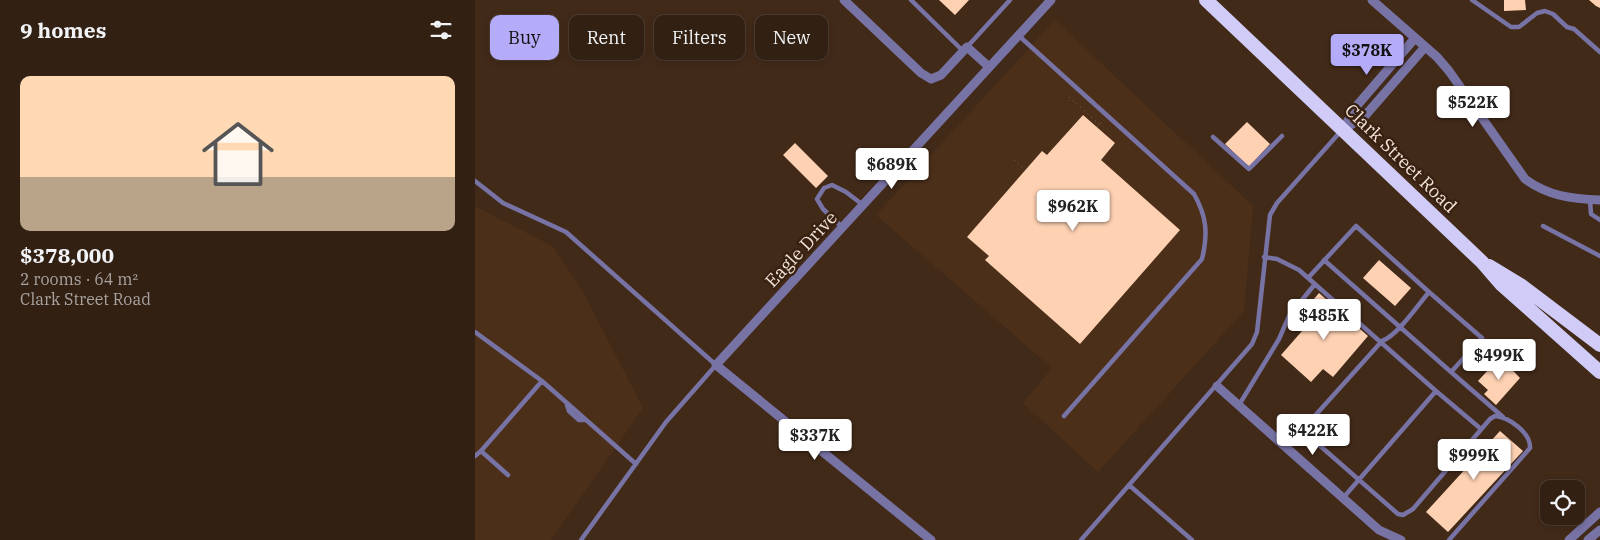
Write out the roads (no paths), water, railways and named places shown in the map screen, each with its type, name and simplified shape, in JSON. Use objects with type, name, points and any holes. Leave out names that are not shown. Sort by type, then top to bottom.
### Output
[{"type":"highway","name":"Clark Street Road","points":[[1206,0],[1482,262],[1501,284],[1600,372]]},
{"type":"highway","name":"Clark Street Road","points":[[1482,262],[1515,281],[1600,345]]},
{"type":"street","points":[[844,0],[921,73],[931,79],[941,75],[965,49],[988,66]]},
{"type":"street","name":"Eagle Drive","points":[[717,365],[988,66],[1051,0]]},
{"type":"street","points":[[1372,0],[1449,71],[1525,179],[1549,193],[1600,200]]},
{"type":"street","points":[[1343,129],[1354,109],[1415,38]]},
{"type":"street","points":[[1343,129],[1363,118],[1425,47]]},
{"type":"street","points":[[717,365],[931,540]]},
{"type":"street","points":[[1217,386],[1379,530],[1401,540]]},
{"type":"street","points":[[1569,540],[1600,512]]},
{"type":"street","points":[[1588,540],[1600,530]]},
{"type":"lane","points":[[911,0],[965,49],[1010,0]]},
{"type":"lane","points":[[1472,0],[1501,22],[1511,27],[1519,26],[1537,13],[1545,11],[1553,14],[1567,27],[1574,29],[1600,52]]},
{"type":"lane","points":[[1018,35],[1194,194],[1204,211],[1206,241],[1202,259],[1064,416]]},
{"type":"lane","points":[[1081,540],[1245,355],[1257,332],[1264,257],[1271,215],[1277,203],[1343,129]]},
{"type":"lane","points":[[1213,137],[1249,169],[1282,136]]},
{"type":"lane","points":[[475,181],[503,203],[567,232],[717,365],[666,422],[581,540]]},
{"type":"lane","points":[[842,227],[823,209],[817,199],[824,188],[832,185],[846,192],[863,205]]},
{"type":"lane","points":[[1590,200],[1591,214],[1600,220]]},
{"type":"lane","points":[[1308,278],[1356,226],[1482,338],[1451,372]]},
{"type":"lane","points":[[1543,226],[1600,256]]},
{"type":"lane","points":[[1264,257],[1288,263],[1308,278],[1481,429]]},
{"type":"lane","points":[[1324,260],[1528,437],[1530,448],[1449,540]]},
{"type":"lane","points":[[1239,405],[1279,339],[1289,316],[1315,284]]},
{"type":"lane","points":[[1286,448],[1381,341],[1388,339],[1429,292]]},
{"type":"lane","points":[[475,332],[542,381],[567,405],[569,411],[579,420],[584,420],[636,464]]},
{"type":"lane","points":[[475,456],[542,381]]},
{"type":"lane","points":[[1343,498],[1436,391]]},
{"type":"lane","points":[[1302,430],[1398,514],[1403,515],[1413,509],[1481,429],[1495,416],[1503,416]]},
{"type":"lane","points":[[481,451],[508,475]]},
{"type":"lane","points":[[1129,484],[1192,540]]}]
